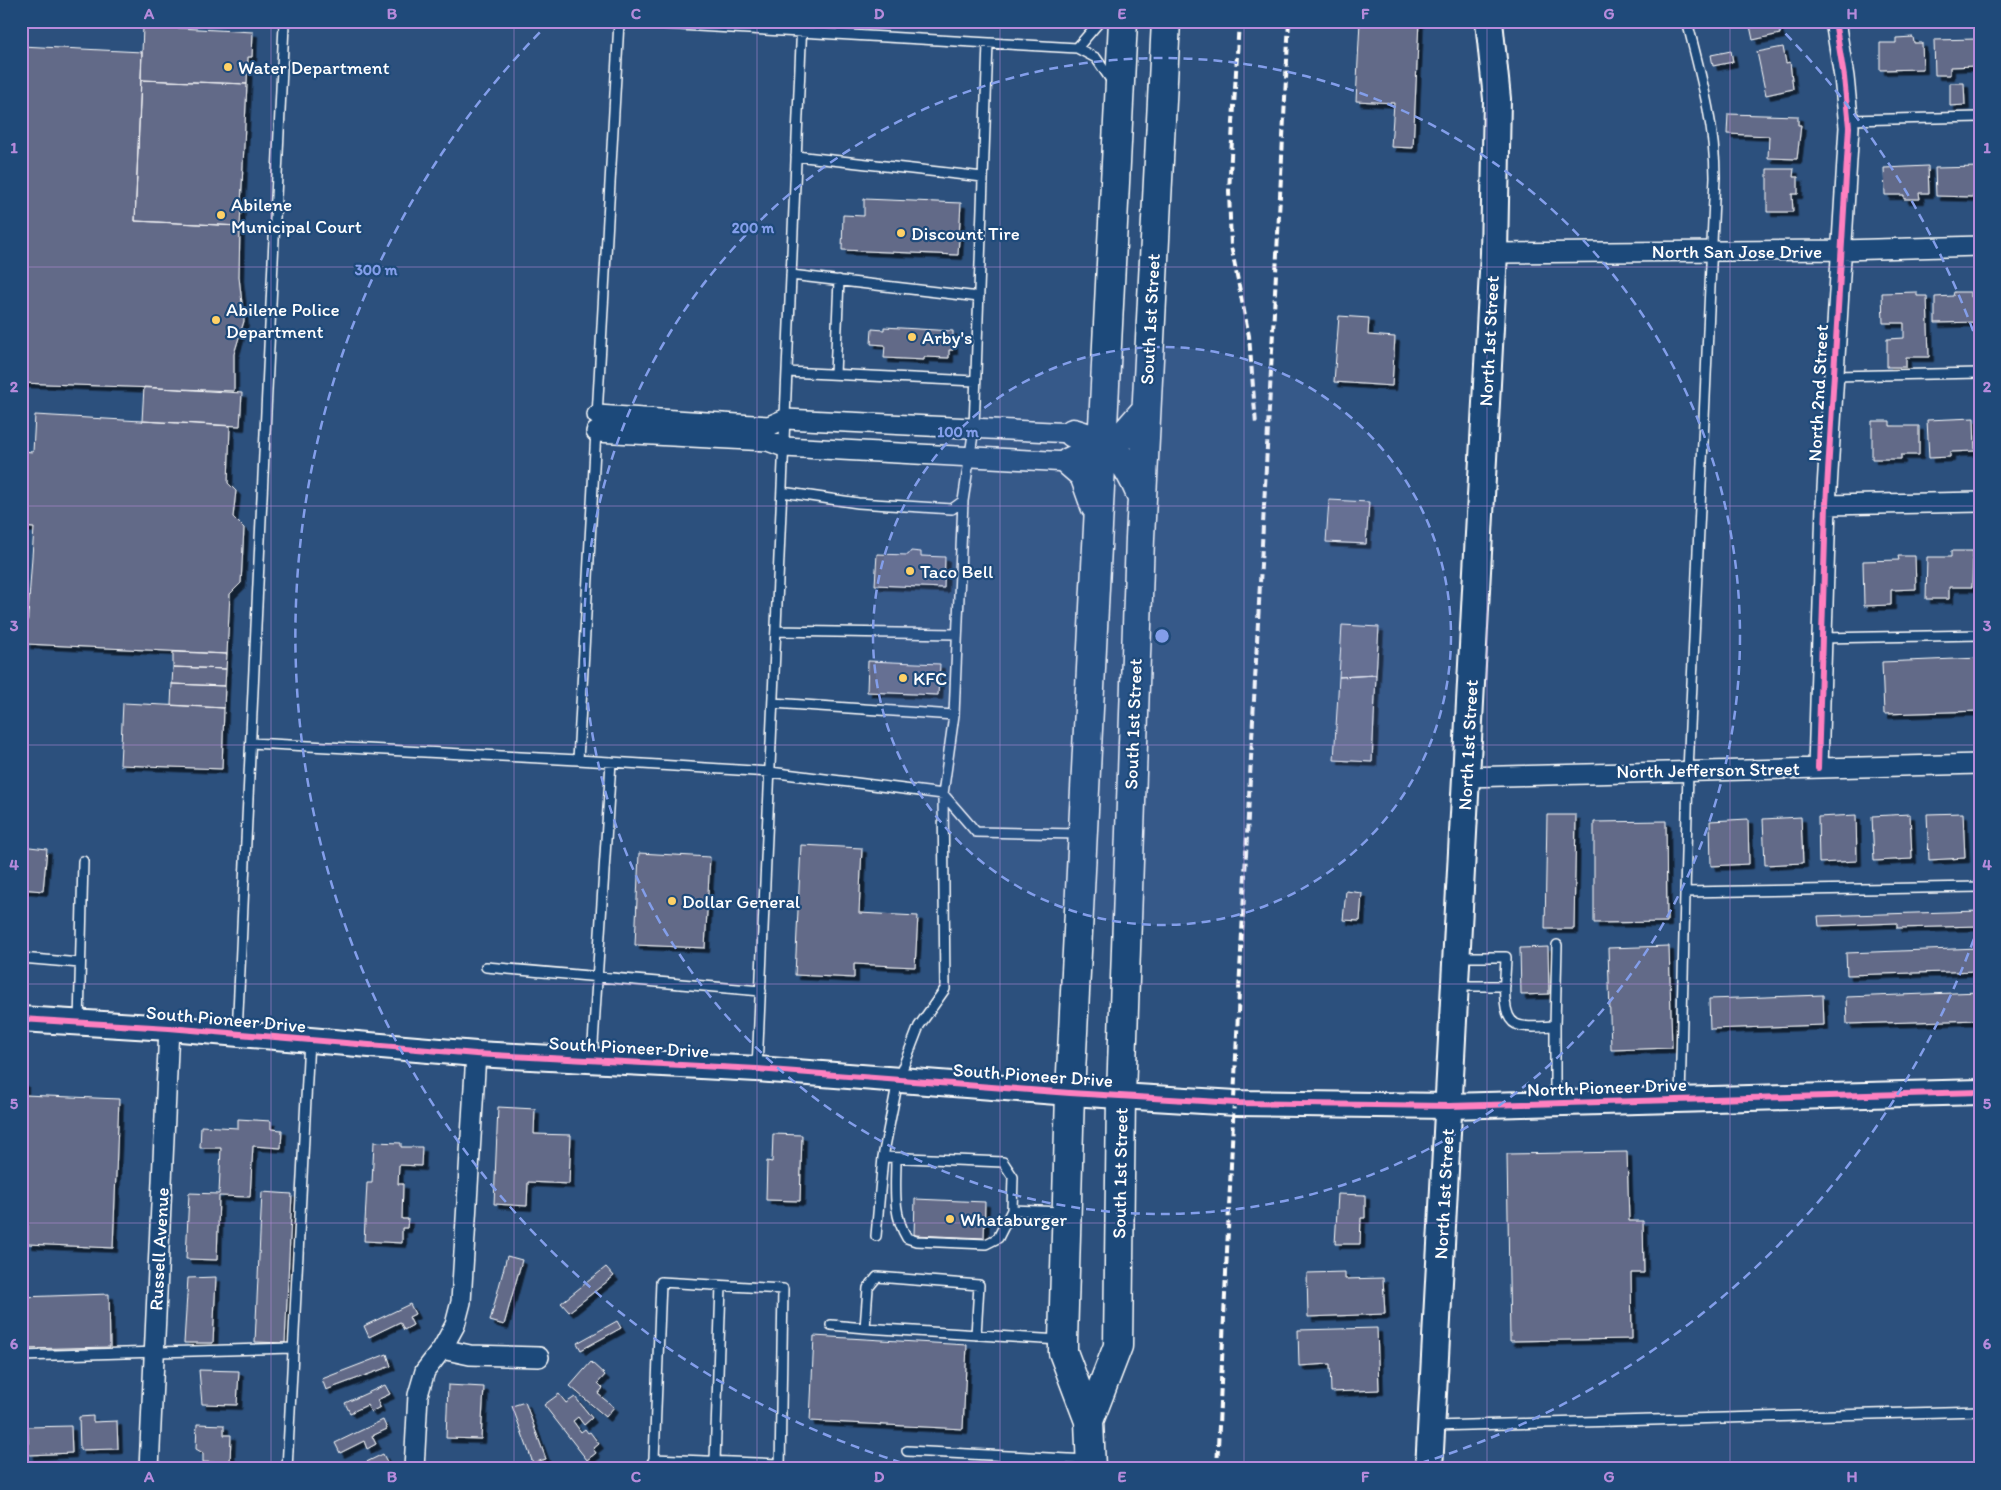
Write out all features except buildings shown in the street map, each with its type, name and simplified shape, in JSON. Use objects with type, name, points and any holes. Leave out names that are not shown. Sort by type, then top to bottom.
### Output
[{"type":"main road","name":"South 1st Street","points":[[1091,1465],[1089,1421],[1063,1352],[1063,1341],[1070,1093],[1104,445],[1123,21]]},
{"type":"main road","name":"South 1st Street","points":[[1089,1421],[1118,1346],[1121,1096],[1141,498],[1166,21]]},
{"type":"main road","name":"North 1st Street","points":[[1429,1469],[1494,253],[1497,99],[1489,21]]},
{"type":"main road","points":[[1107,358],[1093,405],[1084,421],[1073,433],[1104,445],[1119,454],[1130,470],[1141,498]]},
{"type":"main road","points":[[1099,521],[1091,490],[1084,475],[1069,462],[1124,435],[1145,411]]},
{"type":"street","name":"North 2nd Street","points":[[1818,768],[1820,638],[1826,505],[1848,120],[1844,77],[1835,21]]},
{"type":"street","name":"North San Jose Drive","points":[[1494,253],[1842,250],[1980,246]]},
{"type":"street","points":[[596,424],[769,426],[785,419],[1073,433]]},
{"type":"street","points":[[596,424],[768,441],[784,447],[1069,462]]},
{"type":"street","points":[[1826,505],[1980,502]]},
{"type":"street","name":"North Jefferson Street","points":[[1466,777],[1980,764]]},
{"type":"street","name":"South Pioneer Drive","points":[[21,1019],[169,1028],[476,1054],[757,1069],[1070,1093],[1236,1103]]},
{"type":"street","name":"Russell Avenue","points":[[149,1469],[169,1028]]},
{"type":"street","points":[[414,1469],[418,1395],[425,1371],[442,1349],[455,1325],[461,1302],[476,1054]]},
{"type":"street","name":"North Pioneer Drive","points":[[1236,1103],[1449,1106],[1980,1092]]},
{"type":"street","points":[[442,1349],[470,1355],[540,1357]]},
{"type":"lane","points":[[237,1034],[284,25],[287,21]]},
{"type":"lane","points":[[612,21],[1077,48],[1096,58],[1109,74],[1120,98]]},
{"type":"lane","points":[[757,1069],[802,21]]},
{"type":"lane","points":[[1077,48],[1100,21]]},
{"type":"lane","points":[[1680,1100],[1688,771],[1715,145],[1702,78],[1687,21]]},
{"type":"lane","points":[[578,760],[619,22]]},
{"type":"lane","points":[[876,1236],[883,1157],[898,1080],[919,1026],[945,989],[943,794],[954,715],[963,501],[974,428],[988,43]]},
{"type":"lane","points":[[1848,120],[1980,117]]},
{"type":"lane","points":[[796,156],[983,177]]},
{"type":"lane","points":[[791,275],[979,297]]},
{"type":"lane","points":[[835,374],[840,280]]},
{"type":"lane","points":[[787,372],[975,381]]},
{"type":"lane","points":[[1834,376],[1980,373]]},
{"type":"lane","points":[[782,492],[858,503],[952,509],[963,501]]},
{"type":"lane","points":[[776,631],[956,634]]},
{"type":"lane","points":[[1820,638],[1980,635]]},
{"type":"lane","points":[[773,703],[954,715]]},
{"type":"lane","points":[[251,743],[770,772],[943,794],[976,832],[1083,834]]},
{"type":"lane","points":[[592,1060],[611,762]]},
{"type":"lane","points":[[79,1023],[83,861]]},
{"type":"lane","points":[[1685,892],[1980,887]]},
{"type":"lane","points":[[1555,1103],[1557,945]]},
{"type":"lane","points":[[1457,957],[1506,956],[1505,1008],[1510,1019],[1517,1025],[1556,1026]]},
{"type":"lane","points":[[21,958],[80,963]]},
{"type":"lane","points":[[486,967],[761,991]]},
{"type":"lane","points":[[1455,986],[1505,986]]},
{"type":"lane","points":[[287,1469],[308,1040]]},
{"type":"lane","points":[[883,1157],[1003,1162],[1013,1177],[1012,1210],[998,1238],[986,1244],[907,1238],[899,1225],[896,1209],[896,1158]]},
{"type":"lane","points":[[1012,1210],[1067,1212]]},
{"type":"lane","points":[[864,1328],[868,1288],[877,1277],[979,1285],[976,1335]]},
{"type":"lane","points":[[649,1469],[654,1459],[661,1282],[783,1290],[780,1466],[654,1459]]},
{"type":"lane","points":[[715,1462],[721,1286]]},
{"type":"lane","points":[[831,1325],[1063,1341]]},
{"type":"lane","points":[[21,1356],[292,1348]]},
{"type":"lane","points":[[1431,1426],[1980,1411]]},
{"type":"lane","points":[[907,1451],[1091,1465]]},
{"type":"railway","points":[[1239,21],[1229,191],[1231,246],[1249,336],[1256,425]]},
{"type":"railway","points":[[1217,1469],[1239,991],[1289,21]]},
{"type":"cycle path","points":[[1818,768],[1826,505],[1849,127],[1844,77],[1835,21]]},
{"type":"cycle path","points":[[21,1019],[169,1028],[476,1054],[757,1069],[1070,1093],[1236,1103],[1449,1106],[1980,1092]]},
{"type":"place","name":"Water Department","points":[[228,67]]},
{"type":"place","name":"Abilene Municipal Court","points":[[221,215]]},
{"type":"place","name":"Discount Tire","points":[[901,233]]},
{"type":"place","name":"Abilene Police Department","points":[[216,320]]},
{"type":"place","name":"Arby's","points":[[912,337]]},
{"type":"place","name":"Taco Bell","points":[[910,571]]},
{"type":"place","name":"KFC","points":[[903,678]]},
{"type":"place","name":"Dollar General","points":[[672,901]]},
{"type":"place","name":"Whataburger","points":[[950,1219]]}]
